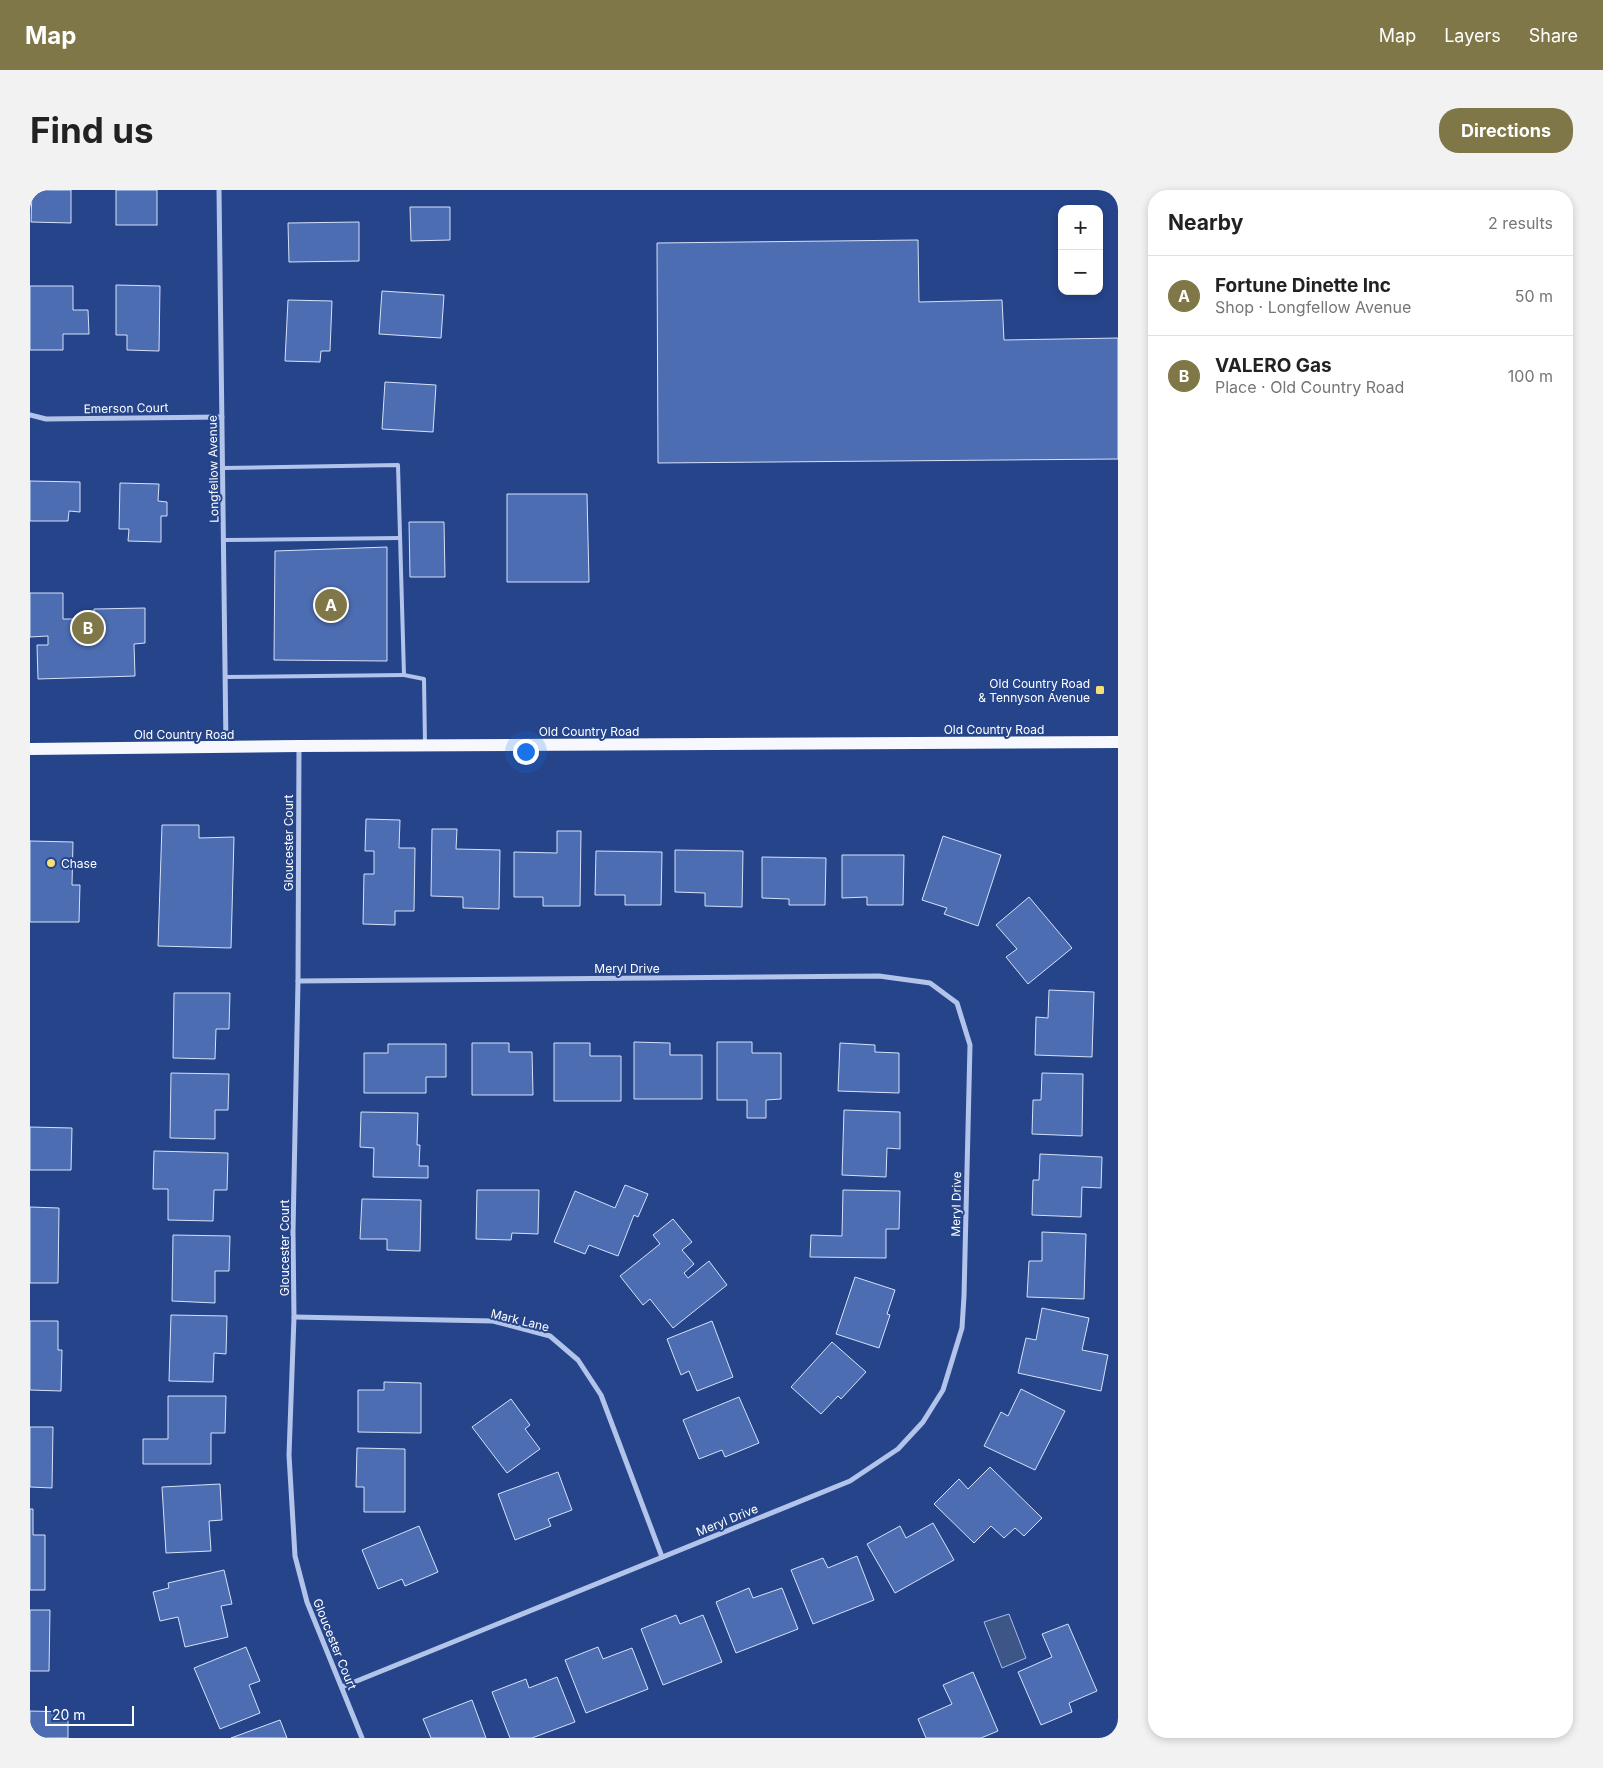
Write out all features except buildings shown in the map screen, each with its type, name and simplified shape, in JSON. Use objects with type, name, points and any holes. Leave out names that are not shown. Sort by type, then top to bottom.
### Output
[{"type":"main road","name":"Old Country Road","points":[[30,749],[1118,742]]},
{"type":"street","name":"Longfellow Avenue","points":[[219,190],[224,468],[226,748]]},
{"type":"street","name":"Emerson Court","points":[[30,415],[46,419],[222,417]]},
{"type":"street","name":"Gloucester Court","points":[[299,746],[294,1318],[290,1455],[294,1556],[307,1602],[362,1738]]},
{"type":"street","name":"Meryl Drive","points":[[298,981],[879,976],[930,983],[957,1003],[970,1045],[962,1328],[944,1390],[924,1422],[898,1449],[850,1481],[342,1687]]},
{"type":"street","name":"Mark Lane","points":[[294,1318],[492,1321],[550,1336],[578,1360],[601,1395],[662,1557]]},
{"type":"lane","points":[[224,468],[398,465],[404,675]]},
{"type":"lane","points":[[224,540],[400,538]]},
{"type":"lane","points":[[225,677],[404,675],[424,679],[425,745]]},
{"type":"water","points":[[1009,1614],[1026,1658],[1002,1668],[984,1622]]},
{"type":"place","name":"Fortune Dinette Inc","points":[[331,605]]},
{"type":"place","name":"VALERO Gas","points":[[88,628]]},
{"type":"place","name":"Old Country Road & Tennyson Avenue","points":[[1100,690]]},
{"type":"place","name":"Chase","points":[[51,863]]}]
